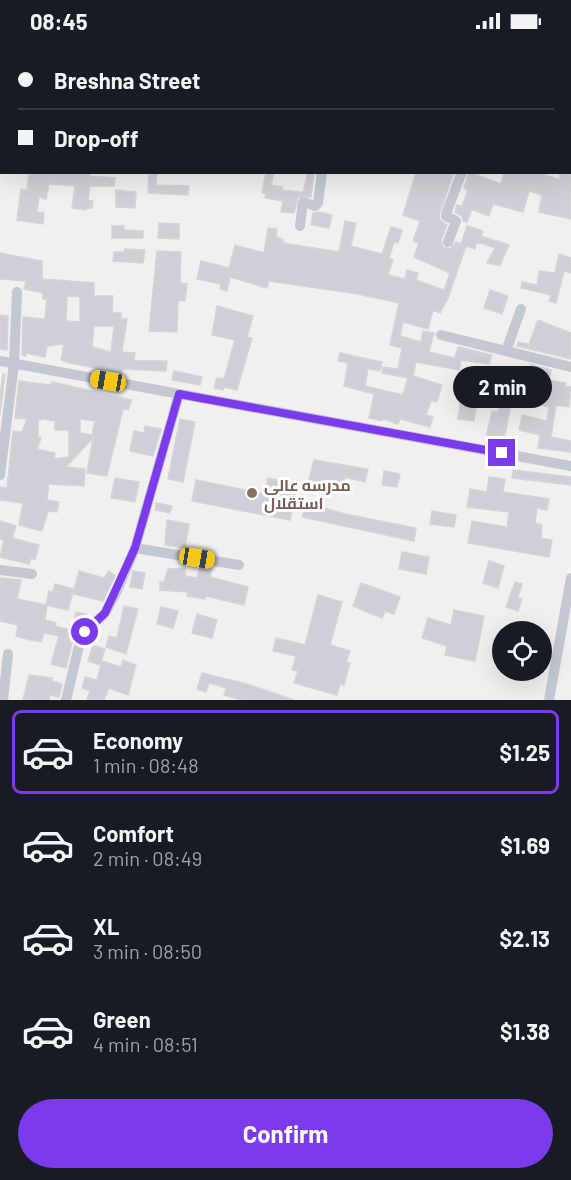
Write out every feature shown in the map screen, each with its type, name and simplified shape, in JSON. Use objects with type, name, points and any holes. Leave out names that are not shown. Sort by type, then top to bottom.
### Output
[{"type":"street","points":[[300,226],[303,202],[315,206],[318,203],[322,174]]},
{"type":"street","points":[[448,242],[456,221],[446,216],[461,174]]},
{"type":"street","points":[[0,475],[14,364],[17,292]]},
{"type":"street","points":[[506,351],[521,309]]},
{"type":"street","points":[[441,335],[571,367]]},
{"type":"street","points":[[0,361],[571,466]]},
{"type":"street","points":[[66,700],[79,646],[85,632],[105,613],[135,548],[179,394]]},
{"type":"street","points":[[135,548],[239,565]]},
{"type":"street","points":[[0,570],[32,574]]},
{"type":"street","points":[[549,700],[571,578]]},
{"type":"street","points":[[3,700],[8,654]]},
{"type":"building","points":[[29,174],[90,174],[90,176],[115,178],[114,186],[90,186],[88,200],[93,201],[92,208],[86,210],[72,208],[75,186],[49,184],[46,199],[39,197],[37,212],[44,213],[43,224],[17,220],[21,189],[27,190]]},
{"type":"building","points":[[149,174],[157,174],[156,185],[189,186],[188,195],[148,193]]},
{"type":"building","points":[[266,174],[274,174],[271,185],[283,187],[282,190],[303,192],[308,174],[314,174],[311,197],[298,197],[294,213],[281,212],[283,201],[265,198],[266,194],[262,193]]},
{"type":"building","points":[[415,174],[453,174],[439,215],[440,220],[447,225],[441,240],[443,247],[450,249],[456,242],[461,244],[467,226],[483,231],[481,236],[509,245],[500,265],[487,263],[495,248],[481,243],[476,244],[475,249],[466,246],[448,298],[440,313],[433,310],[428,329],[403,322],[400,336],[421,342],[423,331],[434,333],[429,352],[455,358],[458,347],[492,355],[489,364],[461,360],[459,370],[416,362],[413,376],[442,385],[437,402],[431,401],[426,415],[433,417],[430,427],[400,419],[398,424],[383,419],[382,421],[369,418],[374,394],[344,386],[348,363],[338,361],[340,353],[382,362],[380,371],[368,369],[365,386],[403,395],[408,378],[382,373],[383,367],[398,369],[402,348],[390,345],[399,303],[358,294],[269,281],[267,288],[230,277],[227,291],[220,289],[221,284],[197,279],[201,261],[229,268],[235,245],[264,253],[268,228],[277,229],[276,237],[283,239],[283,243],[339,252],[345,221],[356,223],[351,246],[382,254],[391,227],[402,230],[398,243],[394,242],[389,258],[393,260],[388,275],[405,279],[407,270],[418,273],[416,280],[444,290],[450,273],[414,257],[419,243],[413,241],[420,221],[403,215]]},
{"type":"building","points":[[468,174],[501,184],[504,174],[543,174],[560,180],[560,174],[571,174],[571,219],[539,212],[542,195],[529,191],[523,212],[493,204],[489,216],[472,209],[467,222],[463,221],[462,216],[455,212],[457,205],[462,206],[468,190],[464,188]]},
{"type":"building","points":[[116,190],[136,192],[135,208],[116,207]]},
{"type":"building","points":[[313,213],[332,215],[329,228],[311,225]]},
{"type":"building","points":[[159,223],[179,224],[179,239],[158,238]]},
{"type":"building","points":[[112,226],[124,226],[124,230],[143,231],[143,238],[112,238]]},
{"type":"building","points":[[125,249],[145,250],[143,263],[113,261],[114,252],[125,252]]},
{"type":"building","points":[[157,251],[181,252],[180,283],[187,284],[185,301],[178,300],[177,332],[149,331]]},
{"type":"building","points":[[0,253],[42,261],[42,279],[94,283],[94,296],[113,296],[112,313],[121,313],[121,319],[127,319],[122,352],[135,353],[134,361],[167,361],[166,371],[122,369],[122,373],[70,363],[61,360],[64,344],[47,346],[45,357],[26,353],[26,356],[22,355],[23,317],[45,319],[47,299],[43,299],[43,293],[24,289],[26,281],[0,279]],"holes":[[[67,296],[80,297],[80,322],[66,321]],[[94,326],[114,326],[111,352],[92,347]]]},
{"type":"building","points":[[559,254],[571,258],[571,273],[564,271],[556,303],[549,301],[551,295],[521,288],[522,282],[537,285],[539,271],[555,273]]},
{"type":"building","points":[[490,290],[508,296],[502,314],[484,308]]},
{"type":"building","points":[[217,306],[253,316],[247,337],[252,338],[237,390],[224,387],[223,390],[214,388],[217,378],[224,379],[235,340],[212,335]]},
{"type":"building","points":[[0,315],[8,316],[7,350],[0,349]]},
{"type":"building","points":[[538,320],[571,333],[571,359],[517,346],[518,342],[529,344]]},
{"type":"building","points":[[529,364],[551,370],[549,380],[566,383],[565,387],[571,387],[569,407],[556,405],[551,437],[571,441],[571,452],[538,448],[540,435],[519,430],[522,415],[547,421],[549,407],[527,402],[532,383],[536,384],[540,369]]},
{"type":"building","points":[[174,371],[202,377],[200,385],[172,380]]},
{"type":"building","points":[[3,374],[5,374],[0,415],[0,396]]},
{"type":"building","points":[[19,381],[51,385],[52,382],[132,400],[128,410],[123,409],[107,476],[87,473],[93,438],[66,467],[85,469],[84,486],[49,484],[47,500],[59,502],[57,512],[48,511],[42,531],[19,525],[23,503],[0,500],[0,487],[7,488],[13,431],[22,432],[27,419],[15,418]],"holes":[[[42,419],[55,421],[55,430],[69,430],[69,457],[54,459],[55,453],[37,449],[41,438],[38,437],[38,421]],[[80,419],[95,421],[92,435],[80,433]]]},
{"type":"building","points":[[504,396],[512,397],[504,441],[486,437],[492,411],[498,412]]},
{"type":"building","points":[[461,399],[477,402],[474,421],[458,419]]},
{"type":"building","points":[[180,419],[195,422],[183,482],[168,479]]},
{"type":"building","points":[[145,426],[161,429],[153,456],[130,451],[134,431],[144,433]]},
{"type":"building","points":[[314,460],[368,469],[365,482],[345,477],[341,487],[312,482],[309,479]]},
{"type":"building","points":[[513,470],[571,477],[571,485],[512,478]]},
{"type":"building","points":[[384,471],[400,474],[397,487],[382,485]]},
{"type":"building","points":[[489,477],[505,479],[503,492],[549,499],[547,510],[537,508],[535,523],[542,525],[541,538],[552,540],[549,557],[468,543],[472,521],[507,527],[509,512],[467,507],[470,489],[487,492]]},
{"type":"building","points":[[115,478],[139,482],[135,502],[111,498]]},
{"type":"building","points":[[268,478],[297,484],[290,520],[192,501],[196,480],[264,494]]},
{"type":"building","points":[[156,503],[172,506],[170,513],[155,510]]},
{"type":"building","points":[[307,503],[345,514],[416,528],[414,541],[302,517]]},
{"type":"building","points":[[432,511],[456,515],[454,527],[430,524]]},
{"type":"building","points":[[167,520],[189,524],[185,548],[165,545]]},
{"type":"building","points":[[0,521],[16,526],[12,538],[39,545],[35,560],[31,558],[29,564],[0,557],[4,540],[0,539]]},
{"type":"building","points":[[402,552],[429,557],[426,574],[399,569]]},
{"type":"building","points":[[489,561],[504,566],[498,588],[483,583]]},
{"type":"building","points":[[200,566],[212,568],[210,577],[248,587],[244,605],[206,596],[205,599],[187,596],[188,592],[160,590],[160,582],[164,582],[168,569],[185,568],[185,576],[197,578]]},
{"type":"building","points":[[79,571],[104,578],[109,571],[115,576],[103,601],[73,594]]},
{"type":"building","points":[[133,571],[145,573],[142,589],[130,587]]},
{"type":"building","points":[[0,578],[21,580],[17,599],[47,605],[45,620],[56,623],[55,626],[71,630],[76,612],[86,614],[72,643],[66,668],[51,664],[59,636],[44,633],[41,642],[31,640],[16,636],[18,625],[0,621]]},
{"type":"building","points":[[515,582],[522,584],[518,597],[522,599],[518,611],[506,607]]},
{"type":"building","points":[[361,583],[400,597],[394,614],[385,611],[382,618],[353,606]]},
{"type":"building","points":[[55,584],[74,589],[68,610],[46,605],[49,591],[53,592]]},
{"type":"building","points":[[318,595],[342,602],[330,645],[350,651],[346,662],[350,663],[344,685],[340,684],[337,695],[294,683],[298,671],[292,670],[296,656],[273,651],[276,638],[305,645]]},
{"type":"building","points":[[124,606],[138,609],[126,654],[106,647],[109,636],[117,638]]},
{"type":"building","points":[[161,607],[178,611],[173,628],[157,624]]},
{"type":"building","points":[[454,610],[484,616],[475,661],[445,655],[447,646],[422,638],[428,618],[451,625]]},
{"type":"building","points":[[197,614],[217,620],[212,638],[192,633]]},
{"type":"building","points":[[93,645],[105,649],[100,665],[88,661]]},
{"type":"building","points":[[123,660],[136,665],[128,695],[109,688],[104,700],[87,700],[90,691],[82,688],[85,677],[97,680],[102,661],[121,667]]},
{"type":"building","points":[[202,673],[247,684],[294,700],[241,700],[224,695],[226,688],[209,683],[206,692],[197,689]]},
{"type":"building","points":[[29,675],[52,678],[52,681],[62,684],[59,697],[50,695],[49,700],[23,700]]},
{"type":"place","name":"مدرسه عالی استقلال","points":[[252,493]]},
{"type":"route","points":[[85,632],[105,613],[135,548],[179,394],[502,453]]}]
